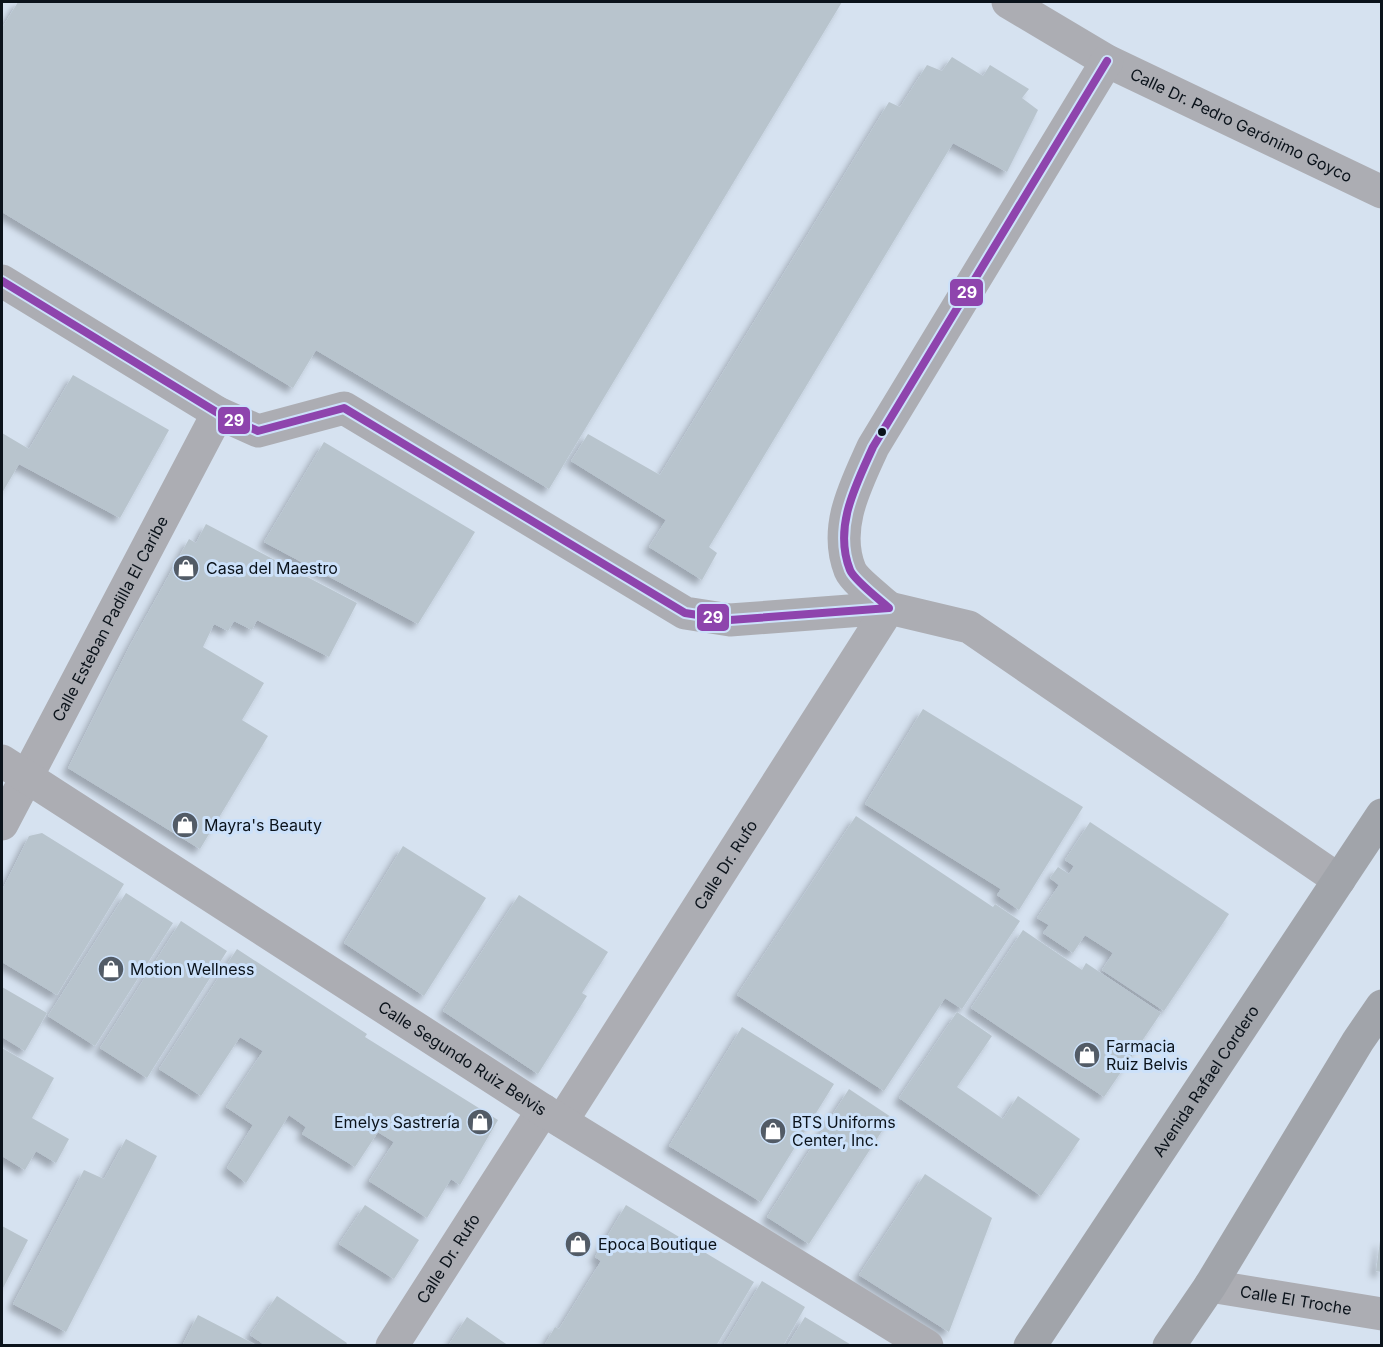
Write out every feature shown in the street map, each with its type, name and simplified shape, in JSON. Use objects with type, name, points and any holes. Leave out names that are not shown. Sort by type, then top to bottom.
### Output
[{"type":"main road","name":"Avenida Rafael Cordero","points":[[1030,1346],[1382,815]]},
{"type":"main road","points":[[1168,1346],[1210,1286],[1370,1038],[1382,1006]]},
{"type":"street","name":"Calle Dr. Pedro Gerónimo Goyco","points":[[1008,2],[1107,61],[1382,192]]},
{"type":"street","points":[[889,608],[850,572],[842,534],[853,491],[873,447],[1107,61]]},
{"type":"street","points":[[2,281],[218,412],[258,431],[344,408],[685,613],[730,620],[889,608],[969,627],[1339,880]]},
{"type":"street","name":"Calle Esteban Padilla El Caribe","points":[[2,824],[14,769],[218,412]]},
{"type":"street","name":"Calle Dr. Rufo","points":[[392,1346],[552,1115],[889,608]]},
{"type":"street","name":"Calle Segundo Ruiz Belvis","points":[[14,769],[552,1115],[927,1346]]},
{"type":"street","name":"Calle El Troche","points":[[1210,1286],[1382,1314]]},
{"type":"building","points":[[18,2],[842,2],[549,489],[316,350],[293,388],[2,212],[2,28]]},
{"type":"building","points":[[952,57],[983,76],[990,65],[1029,89],[1022,98],[1038,110],[1007,172],[953,143],[709,547],[717,553],[702,580],[649,547],[666,520],[571,461],[588,434],[660,475],[889,102],[900,107],[927,65],[942,71]]},
{"type":"building","points":[[73,375],[169,430],[120,518],[19,464],[2,493],[2,433],[29,449]]},
{"type":"building","points":[[324,442],[475,532],[418,624],[264,542]]},
{"type":"building","points":[[206,524],[357,603],[329,657],[257,620],[252,630],[234,621],[228,631],[214,624],[203,647],[264,683],[242,720],[268,736],[200,849],[68,768],[128,649],[189,539],[196,543]]},
{"type":"building","points":[[923,709],[1083,807],[1019,910],[997,895],[1001,889],[865,804]]},
{"type":"building","points":[[856,816],[993,907],[995,904],[1020,921],[962,1009],[945,998],[884,1091],[737,995]]},
{"type":"building","points":[[1090,822],[1229,914],[1164,1011],[1102,970],[1113,953],[1085,935],[1073,953],[1043,933],[1049,925],[1037,918],[1059,885],[1050,878],[1058,867],[1069,874],[1074,866],[1065,860]]},
{"type":"building","points":[[42,833],[124,884],[57,995],[2,962],[2,890],[29,836]]},
{"type":"building","points":[[403,846],[486,898],[424,996],[344,943]]},
{"type":"building","name":"Motion Wellness","points":[[126,893],[173,923],[95,1046],[48,1016]]},
{"type":"building","points":[[519,895],[608,952],[582,993],[587,996],[538,1074],[443,1011]]},
{"type":"building","points":[[181,921],[227,951],[147,1078],[100,1048]]},
{"type":"building","name":"Farmacia Ruiz Belvis","points":[[1023,930],[1082,970],[1086,963],[1161,1013],[1104,1097],[971,1008]]},
{"type":"building","points":[[237,949],[367,1034],[365,1037],[498,1120],[460,1185],[451,1179],[427,1218],[369,1181],[394,1142],[378,1132],[355,1167],[302,1134],[306,1127],[289,1115],[246,1183],[227,1168],[253,1125],[226,1107],[263,1051],[240,1037],[201,1096],[159,1069]]},
{"type":"building","points":[[2,987],[47,1013],[25,1051],[2,1037]]},
{"type":"building","points":[[957,1012],[992,1036],[957,1087],[1003,1119],[1018,1096],[1080,1139],[1041,1196],[899,1098]]},
{"type":"building","points":[[742,1027],[834,1084],[761,1202],[669,1146]]},
{"type":"building","points":[[2,1048],[54,1078],[32,1118],[69,1139],[56,1163],[36,1151],[25,1170],[2,1156]]},
{"type":"building","points":[[849,1089],[891,1117],[809,1244],[767,1217]]},
{"type":"building","points":[[126,1139],[157,1156],[66,1332],[13,1304],[84,1170],[104,1179]]},
{"type":"building","points":[[925,1174],[992,1218],[949,1332],[859,1275]]},
{"type":"building","points":[[365,1205],[419,1240],[394,1279],[339,1244]]},
{"type":"building","points":[[626,1205],[754,1282],[716,1346],[544,1346],[555,1327],[559,1329],[601,1261],[595,1257]]},
{"type":"building","points":[[2,1226],[28,1240],[2,1290]]},
{"type":"building","points":[[1380,1241],[1382,1241],[1382,1272],[1376,1271]]},
{"type":"building","points":[[762,1281],[805,1307],[783,1346],[723,1346]]},
{"type":"building","points":[[277,1296],[347,1343],[345,1346],[266,1346],[250,1335]]},
{"type":"building","points":[[198,1315],[258,1346],[182,1346]]},
{"type":"building","points":[[467,1317],[509,1346],[448,1346]]},
{"type":"building","points":[[805,1317],[853,1346],[787,1346]]},
{"type":"transit line","name":"29","points":[[2,281],[218,413],[258,431],[344,408],[685,613],[730,620],[889,608],[852,574],[845,554],[845,522],[854,491],[873,447],[1107,61]]},
{"type":"place","name":"Casa del Maestro","points":[[186,568]]},
{"type":"place","name":"Mayra's Beauty","points":[[185,825]]},
{"type":"place","name":"Motion Wellness","points":[[111,969]]},
{"type":"place","name":"Farmacia Ruiz Belvis","points":[[1087,1055]]},
{"type":"place","name":"Emelys Sastrería","points":[[480,1122]]},
{"type":"place","name":"BTS Uniforms Center, Inc.","points":[[773,1131]]},
{"type":"place","name":"Epoca Boutique","points":[[578,1244]]}]
